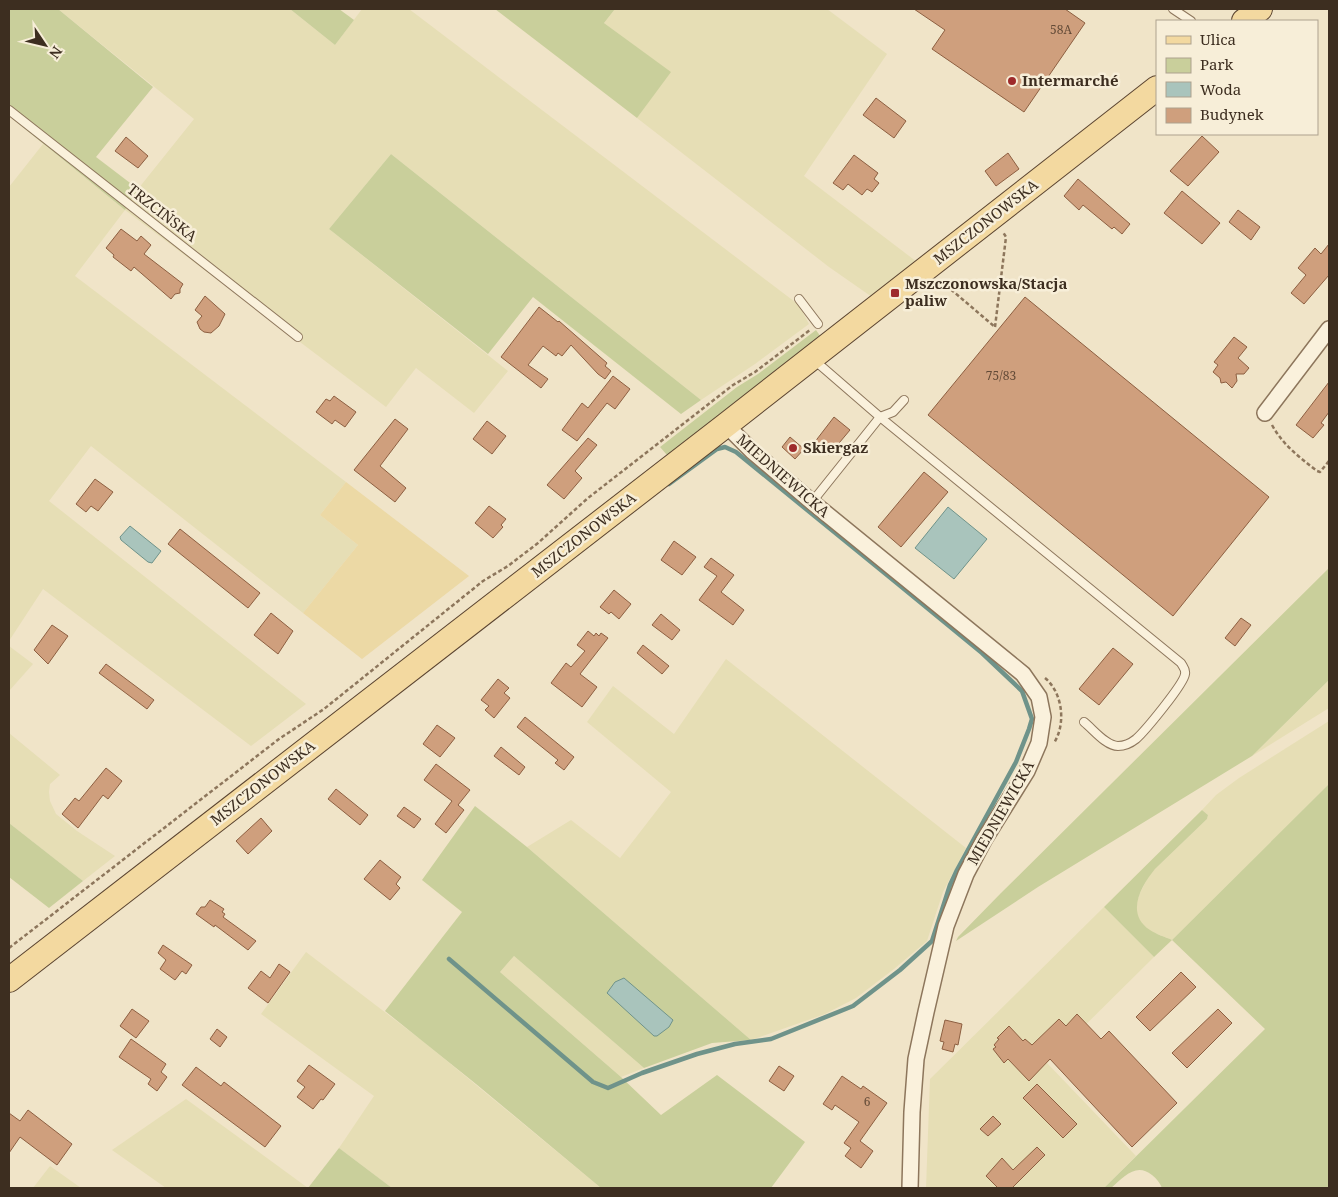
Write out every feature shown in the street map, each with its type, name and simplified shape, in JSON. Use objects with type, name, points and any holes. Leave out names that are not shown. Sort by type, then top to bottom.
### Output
[{"type":"main road","points":[[1245,20],[1260,9]]},
{"type":"main road","name":"MSZCZONOWSKA","points":[[9,980],[726,425],[1156,89]]},
{"type":"street","points":[[1265,413],[1329,329]]},
{"type":"street","name":"MIEDNIEWICKA","points":[[726,425],[752,451],[812,502],[1023,674],[1039,697],[1043,717],[1039,743],[1027,771],[984,840],[966,874],[946,926],[916,1059],[910,1188]]},
{"type":"lane","points":[[1174,9],[1190,20]]},
{"type":"lane","name":"TRZCIŃSKA","points":[[9,110],[298,336]]},
{"type":"lane","points":[[799,299],[818,324]]},
{"type":"lane","points":[[812,358],[880,417],[1181,663],[1185,670],[1185,675],[1177,689],[1137,738],[1126,745],[1117,746],[1109,743],[1084,722]]},
{"type":"lane","points":[[812,502],[880,417],[893,412],[904,400]]},
{"type":"path","points":[[940,281],[996,327],[1006,237],[1003,231]]},
{"type":"path","points":[[9,948],[278,739],[331,703],[402,644],[483,581],[538,544],[588,498],[733,385],[755,372],[818,324]]},
{"type":"path","points":[[1265,413],[1278,436],[1294,453],[1317,471],[1320,472],[1329,460]]},
{"type":"path","points":[[1049,751],[1059,734],[1060,706]]},
{"type":"shaded area","points":[[58,9],[290,9],[335,45],[362,9],[409,9],[799,305],[809,324],[755,364],[701,400],[391,154],[329,229],[508,371],[474,413],[416,368],[386,407],[125,210],[138,189],[194,119]]},
{"type":"shaded area","points":[[615,9],[827,9],[887,54],[804,176],[917,262],[872,297],[829,267],[637,118],[670,72],[604,23]]},
{"type":"shaded area","points":[[43,144],[125,210],[75,276],[346,482],[320,515],[358,545],[303,613],[91,446],[49,501],[306,704],[251,746],[43,589],[9,641],[9,187]]},
{"type":"shaded area","points":[[9,646],[33,664],[9,691]]},
{"type":"shaded area","points":[[726,659],[966,848],[943,892],[927,941],[856,998],[825,1014],[751,1040],[527,847],[571,820],[620,858],[671,792],[587,722],[613,686],[674,734]]},
{"type":"shaded area","points":[[1329,680],[1329,708],[1252,756]]},
{"type":"shaded area","points":[[1329,721],[1329,784],[1172,940],[1150,931],[1140,922],[1135,910],[1139,895],[1148,877],[1155,869],[1207,819],[1208,815],[1202,810],[1216,795],[1239,778]]},
{"type":"shaded area","points":[[9,733],[60,775],[50,784],[49,792],[50,801],[56,814],[77,831],[115,856],[83,881],[9,823]]},
{"type":"shaded area","points":[[1104,907],[1154,957],[1047,1063],[1136,1156],[1104,1188],[926,1188],[930,1079]]},
{"type":"shaded area","points":[[306,952],[424,1042],[601,1188],[392,1188],[339,1148],[374,1096],[261,1014]]},
{"type":"shaded area","points":[[514,956],[644,1068],[621,1077],[500,972]]},
{"type":"shaded area","points":[[186,1099],[308,1188],[166,1188],[112,1150]]},
{"type":"shaded area","points":[[50,1166],[81,1188],[33,1188]]},
{"type":"green space","points":[[9,9],[58,9],[153,87],[96,157],[138,189],[125,210],[9,116]]},
{"type":"green space","points":[[290,9],[339,9],[354,20],[335,45]]},
{"type":"green space","points":[[495,9],[615,9],[604,23],[671,72],[637,118]]},
{"type":"green space","points":[[391,154],[701,400],[681,414],[533,297],[488,354],[329,229]]},
{"type":"green space","points":[[816,330],[823,340],[671,456],[667,455],[660,447],[737,387],[758,374]]},
{"type":"green space","points":[[1329,568],[1329,680],[1252,756],[1038,887],[956,941],[1001,893]]},
{"type":"green space","points":[[1329,784],[1329,1188],[1162,1188],[1158,1181],[1146,1171],[1135,1170],[1111,1188],[1104,1188],[1265,1029],[1172,940]]},
{"type":"green space","points":[[475,806],[527,847],[751,1040],[712,1043],[644,1068],[514,956],[500,972],[621,1077],[661,1115],[717,1075],[805,1142],[771,1188],[601,1188],[385,1011],[462,912],[422,880]]},
{"type":"green space","points":[[1202,810],[1208,815],[1207,819],[1155,869],[1145,883],[1138,900],[1138,916],[1142,923],[1152,931],[1172,940],[1154,957],[1104,907]]},
{"type":"green space","points":[[9,823],[83,881],[49,908],[9,877]]},
{"type":"green space","points":[[339,1148],[392,1188],[308,1188]]},
{"type":"sand","points":[[346,482],[469,576],[362,659],[303,613],[358,545],[320,515]]},
{"type":"water","points":[[948,507],[987,539],[954,579],[915,548]]},
{"type":"water","points":[[130,526],[161,551],[152,563],[148,562],[121,540],[120,537]]},
{"type":"water","points":[[624,978],[673,1020],[669,1027],[657,1036],[654,1036],[607,993],[615,982]]},
{"type":"building","name":"Intermarché","points":[[914,9],[1065,9],[1085,23],[1024,112],[932,49],[945,30]]},
{"type":"building","points":[[876,98],[906,121],[894,138],[863,115]]},
{"type":"building","points":[[1202,136],[1219,152],[1188,186],[1170,171]]},
{"type":"building","points":[[126,137],[148,156],[138,168],[115,151]]},
{"type":"building","points":[[1008,153],[1019,169],[996,186],[985,171]]},
{"type":"building","points":[[854,155],[878,173],[874,179],[879,183],[872,192],[867,189],[862,195],[848,184],[843,190],[833,183]]},
{"type":"building","points":[[1078,179],[1130,224],[1122,234],[1114,227],[1112,229],[1083,205],[1079,210],[1064,196]]},
{"type":"building","points":[[1182,191],[1220,223],[1202,244],[1164,213]]},
{"type":"building","points":[[1238,210],[1260,227],[1251,240],[1229,222]]},
{"type":"building","points":[[121,229],[137,241],[141,236],[151,245],[144,254],[183,284],[180,293],[175,294],[171,299],[134,267],[131,271],[113,257],[114,255],[106,248]]},
{"type":"building","points":[[1329,244],[1329,275],[1304,304],[1291,293],[1306,275],[1298,268],[1315,248],[1321,254]]},
{"type":"building","points":[[205,296],[225,314],[219,326],[211,333],[200,329],[197,322],[202,316],[195,310]]},
{"type":"building","points":[[1025,297],[1269,497],[1173,616],[928,415]]},
{"type":"building","points":[[539,307],[559,321],[607,363],[605,366],[611,371],[605,379],[571,345],[562,356],[558,353],[556,356],[543,346],[528,365],[548,379],[541,388],[501,357]]},
{"type":"building","points":[[1234,337],[1247,347],[1238,358],[1249,368],[1244,374],[1236,374],[1237,381],[1232,388],[1226,382],[1221,383],[1220,378],[1213,372],[1218,365],[1214,362]]},
{"type":"building","points":[[613,376],[630,389],[615,409],[607,403],[577,441],[562,430],[582,403],[588,408]]},
{"type":"building","points":[[1329,382],[1329,412],[1321,423],[1324,425],[1313,438],[1296,425]]},
{"type":"building","points":[[334,396],[356,412],[345,427],[335,420],[332,424],[316,412],[326,399],[330,401]]},
{"type":"building","points":[[834,417],[850,430],[829,455],[814,443]]},
{"type":"building","points":[[395,419],[408,429],[380,466],[406,488],[395,502],[354,470]]},
{"type":"building","points":[[487,421],[506,436],[492,454],[473,439]]},
{"type":"building","name":"Skiergaz","points":[[790,437],[804,449],[795,459],[782,447]]},
{"type":"building","points":[[588,438],[597,445],[575,471],[582,478],[564,499],[547,485]]},
{"type":"building","points":[[924,472],[948,492],[901,547],[878,527]]},
{"type":"building","points":[[95,479],[113,492],[98,511],[91,506],[86,512],[76,504]]},
{"type":"building","points":[[489,506],[506,519],[501,525],[503,527],[493,538],[475,523]]},
{"type":"building","points":[[180,529],[260,593],[248,608],[168,544]]},
{"type":"building","points":[[674,541],[696,557],[682,575],[661,560]]},
{"type":"building","points":[[711,558],[734,575],[721,592],[744,610],[733,625],[699,600],[717,576],[704,567]]},
{"type":"building","points":[[614,590],[631,604],[619,619],[611,612],[609,614],[600,607]]},
{"type":"building","points":[[271,613],[293,631],[278,654],[254,635]]},
{"type":"building","points":[[661,614],[680,630],[672,640],[652,625]]},
{"type":"building","points":[[1241,618],[1251,625],[1235,646],[1225,638]]},
{"type":"building","points":[[52,625],[68,636],[48,664],[34,650]]},
{"type":"building","points":[[588,631],[594,636],[596,633],[599,636],[601,633],[608,638],[580,674],[597,687],[582,707],[551,683],[566,663],[571,667],[585,651],[577,645]]},
{"type":"building","points":[[643,645],[669,666],[662,674],[637,653]]},
{"type":"building","points":[[1113,648],[1133,664],[1099,705],[1079,689]]},
{"type":"building","points":[[106,664],[154,700],[147,709],[99,673]]},
{"type":"building","points":[[498,679],[509,688],[504,693],[510,698],[494,718],[485,710],[489,706],[481,700]]},
{"type":"building","points":[[525,717],[574,757],[564,770],[555,763],[558,760],[517,727]]},
{"type":"building","points":[[437,725],[455,738],[440,757],[423,744]]},
{"type":"building","points":[[501,747],[525,767],[519,775],[494,756]]},
{"type":"building","points":[[436,764],[470,790],[458,805],[464,810],[446,833],[435,824],[452,801],[424,780]]},
{"type":"building","points":[[106,768],[122,781],[108,799],[103,795],[78,828],[62,814],[75,798],[79,801]]},
{"type":"building","points":[[336,789],[368,815],[360,825],[328,799]]},
{"type":"building","points":[[404,807],[421,819],[414,828],[397,816]]},
{"type":"building","points":[[261,818],[272,831],[248,854],[236,841]]},
{"type":"building","points":[[380,860],[401,877],[396,884],[400,888],[390,900],[364,879]]},
{"type":"building","points":[[210,900],[224,909],[222,912],[225,914],[223,917],[256,941],[248,950],[215,925],[214,927],[196,914]]},
{"type":"building","points":[[163,945],[192,965],[186,974],[182,971],[175,980],[160,969],[166,960],[158,953]]},
{"type":"building","points":[[279,964],[290,972],[268,1003],[248,988],[261,971],[270,978]]},
{"type":"building","points":[[1181,972],[1196,987],[1150,1031],[1136,1017]]},
{"type":"building","points":[[132,1009],[149,1021],[136,1038],[120,1026]]},
{"type":"building","points":[[1218,1009],[1232,1023],[1187,1068],[1172,1053]]},
{"type":"building","points":[[1077,1014],[1101,1039],[1109,1031],[1177,1103],[1132,1147],[1050,1059],[1029,1081],[1008,1059],[1004,1063],[993,1049],[996,1047],[994,1045],[999,1039],[997,1038],[1009,1026],[1023,1041],[1025,1039],[1032,1045],[1059,1019],[1066,1026]]},
{"type":"building","points":[[945,1020],[962,1024],[958,1045],[955,1044],[953,1052],[942,1049],[944,1042],[940,1041]]},
{"type":"building","points":[[217,1029],[227,1037],[220,1047],[210,1039]]},
{"type":"building","points":[[131,1039],[166,1064],[161,1072],[167,1077],[157,1091],[148,1084],[151,1079],[119,1057]]},
{"type":"building","points":[[309,1065],[335,1084],[323,1100],[321,1099],[313,1109],[297,1097],[305,1087],[297,1081]]},
{"type":"building","points":[[779,1066],[794,1076],[784,1091],[769,1081]]},
{"type":"building","points":[[196,1067],[221,1086],[224,1082],[281,1126],[265,1147],[182,1085]]},
{"type":"building","points":[[842,1076],[861,1089],[863,1086],[887,1103],[860,1141],[873,1151],[861,1168],[845,1156],[851,1148],[844,1143],[859,1122],[835,1105],[832,1110],[823,1104]]},
{"type":"building","points":[[1037,1084],[1077,1124],[1063,1138],[1023,1098]]},
{"type":"building","points":[[28,1110],[72,1144],[57,1165],[20,1137],[9,1153],[9,1113],[20,1121]]},
{"type":"building","points":[[993,1116],[1001,1124],[988,1136],[980,1129]]},
{"type":"building","points":[[1037,1147],[1045,1155],[1012,1188],[998,1188],[986,1176],[1002,1158],[1013,1170]]},
{"type":"waterway","points":[[449,959],[593,1082],[608,1088],[642,1073],[697,1054],[735,1044],[771,1039],[853,1006],[900,970],[932,941],[950,885],[957,870],[1016,762],[1032,719],[1022,691],[982,653],[736,452],[725,447],[717,449],[669,484]]},
{"type":"place","name":"Intermarché","points":[[1012,81]]},
{"type":"place","name":"Mszczonowska/Stacja paliw","points":[[895,293]]},
{"type":"place","name":"Skiergaz","points":[[793,448]]}]
